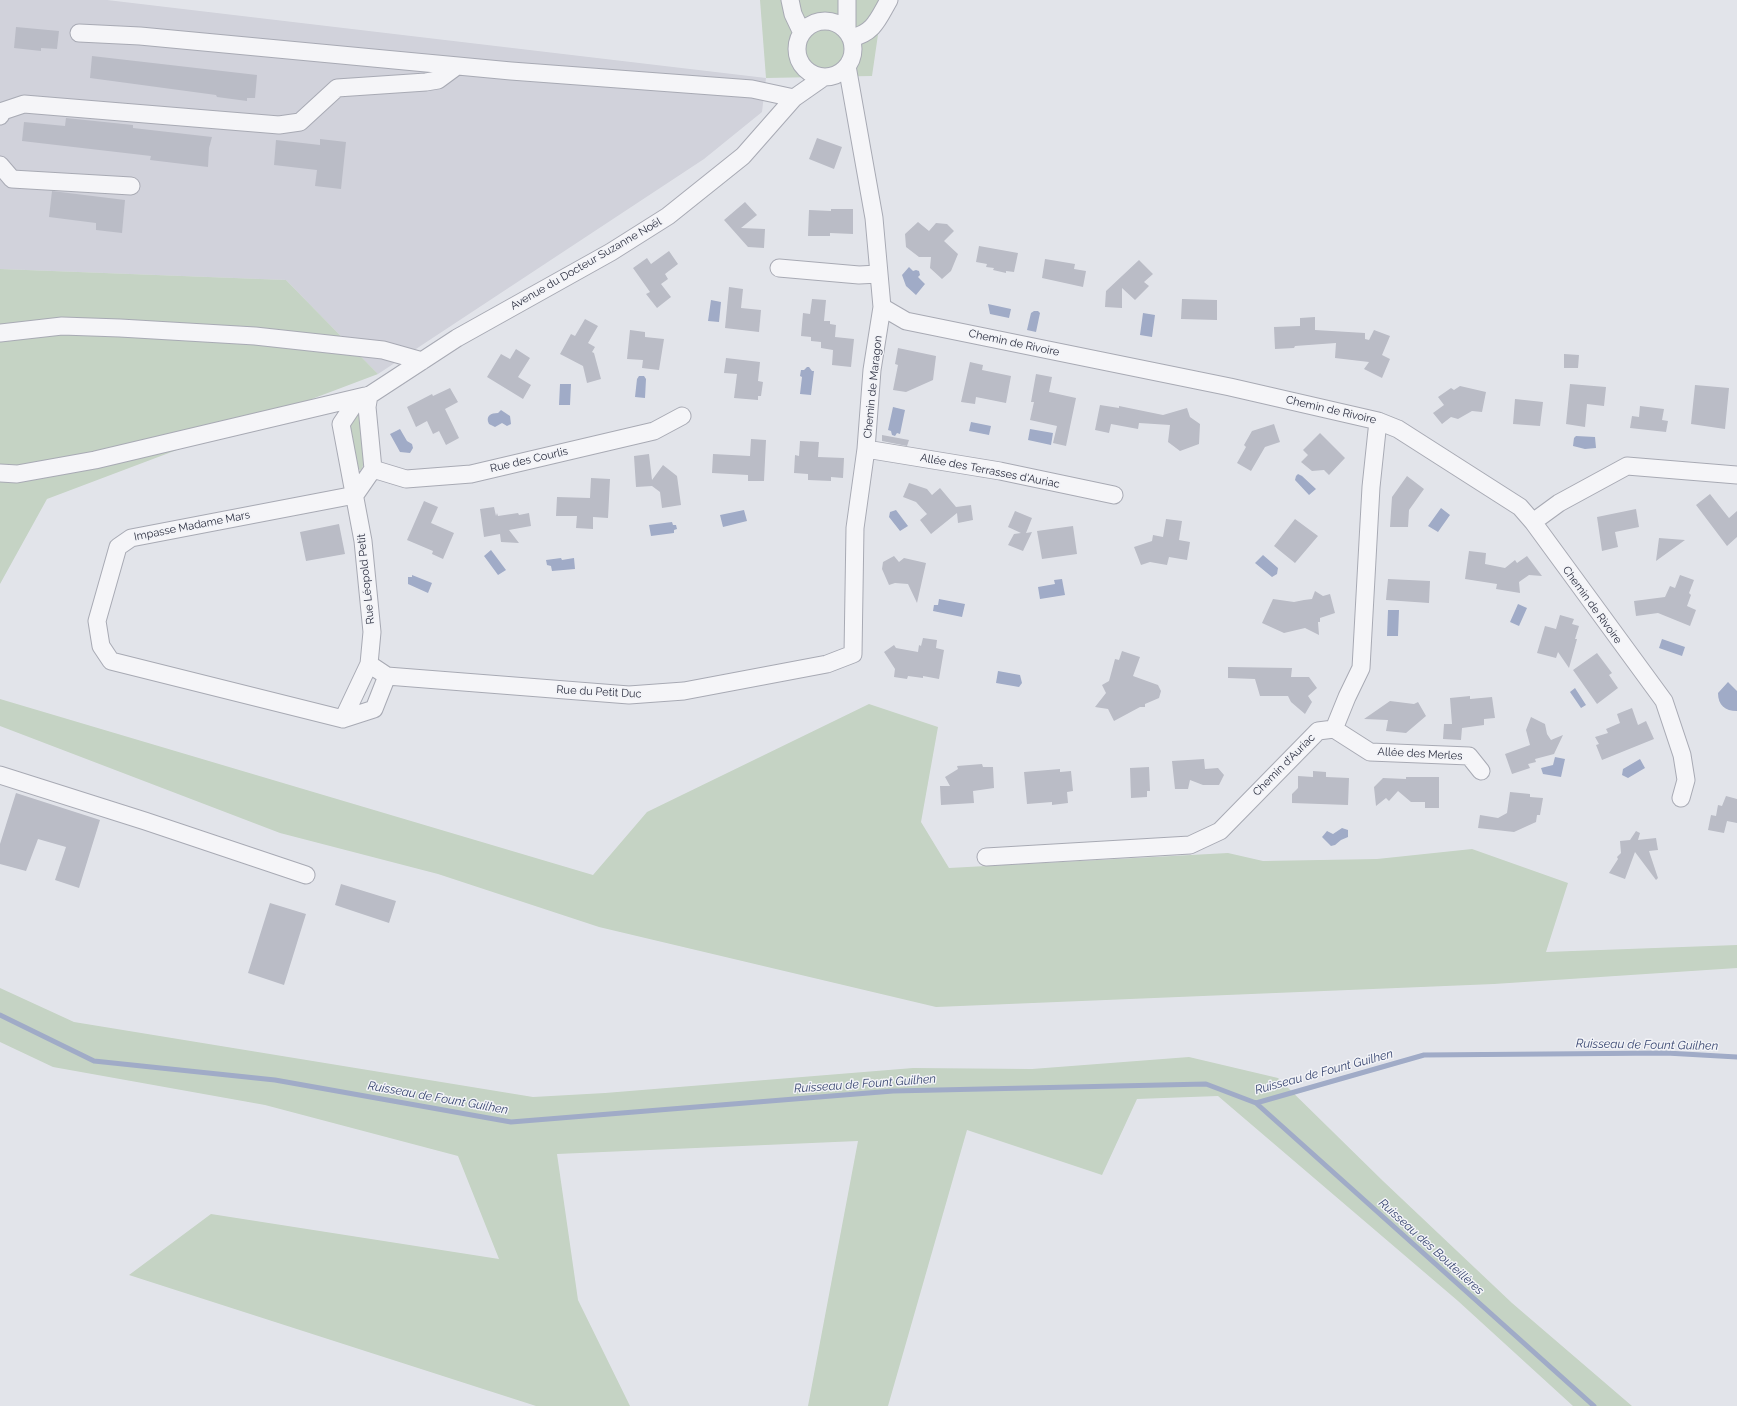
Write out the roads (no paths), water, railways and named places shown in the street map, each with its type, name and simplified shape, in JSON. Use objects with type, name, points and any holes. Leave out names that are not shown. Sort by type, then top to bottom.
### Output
[{"type":"street","points":[[790,0],[793,14],[802,33]]},
{"type":"street","points":[[827,21],[839,0]]},
{"type":"street","points":[[847,0],[849,35],[854,53],[847,66],[840,73],[828,77],[816,76],[802,65],[799,58],[797,49],[798,41],[802,33],[809,26],[818,22],[827,21],[835,22],[849,35],[863,35],[875,25],[889,0]]},
{"type":"street","points":[[79,33],[140,36],[457,66],[752,89],[797,95],[802,65]]},
{"type":"street","points":[[0,116],[3,111],[24,104],[279,125],[300,122],[337,88],[438,80],[457,66]]},
{"type":"street","name":"Chemin de Maragon","points":[[847,66],[852,98],[861,135],[874,218],[882,307],[872,370],[866,449],[855,528],[853,654]]},
{"type":"street","name":"Chemin de Maragon","points":[[828,77],[852,98]]},
{"type":"street","name":"Avenue du Docteur Suzanne Noël","points":[[355,495],[341,424],[353,406],[457,338],[611,252],[668,216],[743,156],[797,95],[828,77]]},
{"type":"street","points":[[0,165],[12,179],[131,186]]},
{"type":"street","points":[[779,268],[859,275],[879,274]]},
{"type":"street","name":"Chemin de Rivoire","points":[[882,307],[906,321],[1230,387],[1378,421],[1398,429],[1520,507],[1532,522],[1664,701],[1682,755],[1686,780],[1681,798]]},
{"type":"street","points":[[0,333],[62,326],[255,336],[383,350],[422,361]]},
{"type":"street","points":[[0,473],[17,474],[95,460],[369,395],[367,406],[373,469],[355,495]]},
{"type":"street","name":"Rue des Courlis","points":[[373,469],[406,479],[471,474],[654,430],[682,416]]},
{"type":"street","points":[[1334,729],[1361,668],[1371,488],[1378,421]]},
{"type":"street","name":"Allée des Terrasses d'Auriac","points":[[866,449],[1000,471],[1114,495]]},
{"type":"street","points":[[1532,522],[1559,503],[1627,466],[1737,475]]},
{"type":"street","name":"Rue Léopold Petit","points":[[355,495],[363,541],[372,632],[369,664]]},
{"type":"street","name":"Impasse Madame Mars","points":[[343,718],[111,661],[101,646],[97,621],[118,547],[131,538],[355,495]]},
{"type":"street","name":"Rue du Petit Duc","points":[[369,664],[387,676],[628,695],[691,690],[827,664],[853,654]]},
{"type":"street","points":[[343,718],[369,664]]},
{"type":"street","points":[[343,718],[374,708],[387,676]]},
{"type":"street","name":"Allée des Merles","points":[[1334,729],[1370,752],[1469,756],[1481,771]]},
{"type":"street","name":"Chemin d'Auriac","points":[[986,857],[1190,845],[1220,831],[1318,731],[1334,729]]},
{"type":"street","points":[[0,775],[145,821],[306,875]]},
{"type":"water","points":[[909,267],[913,271],[919,271],[920,275],[918,277],[925,284],[916,295],[906,286],[902,275]]},
{"type":"water","points":[[711,300],[721,302],[719,322],[708,321]]},
{"type":"water","points":[[988,304],[1011,309],[1009,318],[990,314]]},
{"type":"water","points":[[1038,311],[1040,313],[1036,332],[1027,330],[1031,313]]},
{"type":"water","points":[[1143,313],[1155,315],[1152,337],[1140,335]]},
{"type":"water","points":[[807,367],[814,371],[811,395],[800,394],[802,377],[800,376],[801,370],[804,370]]},
{"type":"water","points":[[639,376],[644,376],[646,379],[645,398],[635,397],[637,379]]},
{"type":"water","points":[[560,384],[571,384],[570,405],[559,405]]},
{"type":"water","points":[[893,407],[905,410],[900,434],[897,433],[895,436],[888,430]]},
{"type":"water","points":[[501,410],[510,416],[511,424],[507,426],[502,423],[495,427],[489,424],[488,417],[498,413]]},
{"type":"water","points":[[971,422],[991,426],[989,435],[969,431]]},
{"type":"water","points":[[400,429],[407,441],[412,444],[413,448],[410,453],[400,452],[390,434]]},
{"type":"water","points":[[1030,429],[1053,433],[1051,445],[1028,440]]},
{"type":"water","points":[[1576,436],[1595,437],[1596,448],[1585,449],[1573,446],[1574,438]]},
{"type":"water","points":[[1298,474],[1316,489],[1309,495],[1295,480]]},
{"type":"water","points":[[1441,508],[1450,515],[1438,532],[1428,526]]},
{"type":"water","points":[[744,510],[747,521],[723,527],[720,515]]},
{"type":"water","points":[[896,510],[908,526],[900,531],[889,517],[890,512]]},
{"type":"water","points":[[672,522],[673,525],[676,525],[677,529],[674,530],[674,533],[651,536],[649,525]]},
{"type":"water","points":[[491,550],[506,570],[498,575],[484,556]]},
{"type":"water","points":[[1263,555],[1278,568],[1277,574],[1272,577],[1255,563]]},
{"type":"water","points":[[561,558],[562,560],[574,558],[575,569],[552,571],[551,566],[547,565],[546,560]]},
{"type":"water","points":[[412,575],[432,583],[428,593],[408,584],[408,577],[412,577]]},
{"type":"water","points":[[1062,579],[1065,595],[1040,599],[1038,587],[1055,584],[1054,580]]},
{"type":"water","points":[[939,599],[965,604],[962,617],[933,611],[934,605],[938,605]]},
{"type":"water","points":[[1518,604],[1527,608],[1519,626],[1510,622]]},
{"type":"water","points":[[1388,610],[1399,610],[1398,636],[1387,636]]},
{"type":"water","points":[[1662,639],[1685,647],[1682,656],[1659,648]]},
{"type":"water","points":[[998,671],[1020,675],[1022,683],[1019,687],[996,683]]},
{"type":"water","points":[[1728,682],[1737,691],[1737,711],[1729,710],[1719,701],[1718,693]]},
{"type":"water","points":[[1575,688],[1586,705],[1581,708],[1570,692]]},
{"type":"water","points":[[1555,757],[1565,759],[1561,777],[1543,774],[1541,768],[1553,765]]},
{"type":"water","points":[[1640,759],[1645,768],[1628,778],[1622,775],[1623,769]]},
{"type":"water","points":[[1342,828],[1348,830],[1348,837],[1335,845],[1331,846],[1322,837],[1327,831],[1333,834]]},
{"type":"waterway","name":"Ruisseau de Fount Guilhen","points":[[0,1015],[94,1061],[275,1080],[511,1122],[893,1091],[1206,1084],[1256,1103],[1424,1055],[1666,1053],[1737,1057]]},
{"type":"waterway","name":"Ruisseau des Bouteillères","points":[[1256,1103],[1594,1406]]}]
